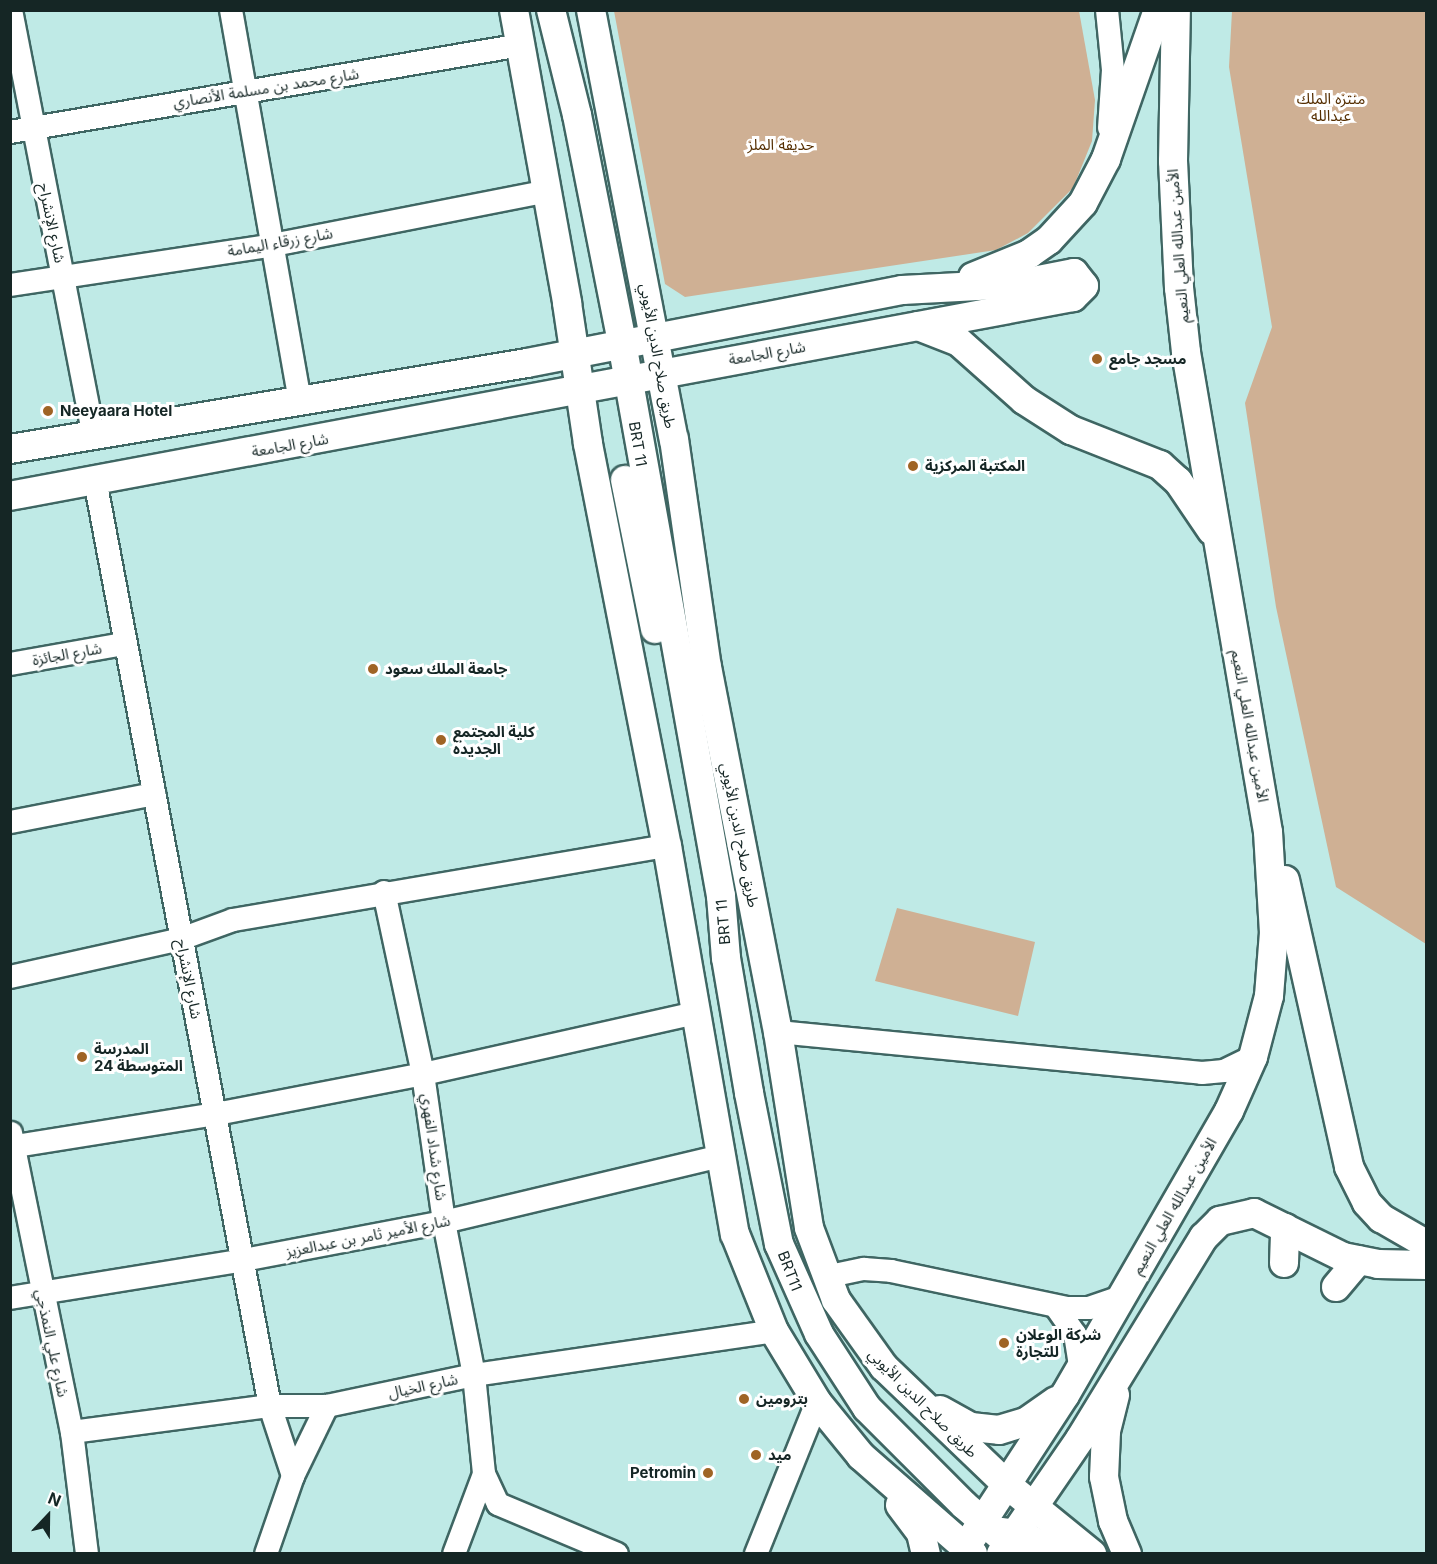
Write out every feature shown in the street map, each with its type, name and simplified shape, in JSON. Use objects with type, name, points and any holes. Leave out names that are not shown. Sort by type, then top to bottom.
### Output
[{"type":"main road","points":[[514,10],[548,191],[588,444],[667,846],[735,1234],[774,1331],[817,1402],[913,1519],[921,1533],[926,1554]]},
{"type":"main road","name":"BRT 11","points":[[551,10],[615,345],[645,591],[658,640],[709,900],[726,958]]},
{"type":"main road","name":"طريق صلاح الدين الأيوبي","points":[[591,10],[655,336],[707,667],[778,1032],[809,1228],[825,1277],[864,1343],[911,1394],[1006,1484],[1092,1554]]},
{"type":"main road","points":[[921,288],[983,275],[1029,254],[1072,216],[1107,159],[1158,10]]},
{"type":"main road","name":"الأمين عبدالله العلي النعيم","points":[[1004,1539],[1006,1484],[1065,1395],[1229,1112],[1253,1057],[1269,996],[1274,933],[1262,790],[1216,537],[1179,288],[1173,151],[1176,10]]},
{"type":"main road","name":"شارع الجامعة","points":[[10,496],[581,390],[661,372],[1073,297],[1084,286],[1074,273],[1018,284],[921,288],[615,345]]},
{"type":"main road","points":[[916,326],[959,342],[1024,400],[1071,430],[1160,465],[1178,481],[1216,537]]},
{"type":"main road","points":[[10,449],[615,345]]},
{"type":"main road","points":[[1262,790],[1349,1167],[1367,1203],[1381,1218],[1426,1244]]},
{"type":"main road","name":"BRT11","points":[[726,958],[769,1200],[779,1244],[797,1292],[842,1376],[867,1408],[1004,1539],[1032,1538],[1054,1554]]},
{"type":"main road","points":[[861,1456],[968,1551],[1004,1539],[1035,1507],[1211,1228],[1242,1213],[1266,1216],[1320,1248],[1359,1260],[1398,1266],[1426,1265]]},
{"type":"main road","points":[[1284,1263],[1285,1228]]},
{"type":"main road","points":[[1336,1287],[1359,1260]]},
{"type":"main road","points":[[1122,1370],[1106,1432],[1104,1477],[1113,1521],[1127,1554]]},
{"type":"main road","points":[[911,1394],[958,1421],[985,1430],[1019,1424],[1065,1395]]},
{"type":"street","name":"شارع الإنشراح","points":[[11,10],[21,130],[63,276],[94,436]]},
{"type":"street","points":[[231,10],[244,94],[300,400]]},
{"type":"street","points":[[1107,10],[1113,70],[1107,159]]},
{"type":"street","name":"شارع محمد بن مسلمة الأنصاري","points":[[21,130],[244,94],[521,45]]},
{"type":"street","name":"شارع زرقاء اليمامة","points":[[10,285],[273,245],[548,191]]},
{"type":"street","name":"شارع الإنشراح","points":[[95,480],[123,644],[216,1114],[270,1406],[293,1476]]},
{"type":"street","name":"شارع الجائزة","points":[[10,664],[123,644]]},
{"type":"street","points":[[10,822],[154,794]]},
{"type":"street","points":[[10,977],[181,939],[234,920],[384,892],[667,846]]},
{"type":"street","name":"شارع شداد الفهري","points":[[384,892],[423,1074],[444,1222],[474,1375],[484,1474],[498,1504],[617,1554]]},
{"type":"street","points":[[11,1142],[216,1114],[423,1074],[697,1013]]},
{"type":"street","points":[[778,1032],[1202,1073],[1224,1071],[1253,1057]]},
{"type":"street","points":[[1202,1073],[1220,1089],[1229,1112]]},
{"type":"street","name":"شارع علي النمذجي","points":[[11,1142],[72,1432],[87,1554]]},
{"type":"street","name":"شارع الأمير ثامر بن عبدالعزيز","points":[[10,1298],[42,1295],[244,1260],[444,1222],[722,1156]]},
{"type":"street","points":[[825,1277],[864,1269],[891,1271],[1056,1307],[1089,1308],[1121,1297]]},
{"type":"street","points":[[1056,1307],[1075,1334],[1080,1367]]},
{"type":"street","name":"شارع الخيال","points":[[72,1432],[270,1406],[327,1406],[474,1375],[774,1331]]},
{"type":"street","points":[[756,1554],[817,1402]]},
{"type":"street","points":[[266,1554],[293,1476],[327,1406]]},
{"type":"street","name":"شارع شداد الفهري","points":[[454,1554],[484,1474]]},
{"type":"green space","name":"حديقة الملز","points":[[614,11],[1079,11],[1095,100],[1092,141],[1073,188],[1028,233],[996,250],[685,297],[665,284]]},
{"type":"green space","name":"منتزه الملك عبدالله","points":[[1232,11],[1426,11],[1426,944],[1336,887],[1276,607],[1245,403],[1272,327],[1229,67]]},
{"type":"green space","points":[[897,908],[1035,942],[1018,1016],[875,981]]},
{"type":"place","name":"مسجد جامع","points":[[1097,359]]},
{"type":"place","name":"Neeyaara Hotel","points":[[48,411]]},
{"type":"place","name":"المكتبة المركزية","points":[[913,466]]},
{"type":"place","name":"جامعة الملك سعود","points":[[373,669]]},
{"type":"place","name":"كلية المجتمع الجديده","points":[[441,740]]},
{"type":"place","name":"المدرسة المتوسطة 24","points":[[82,1057]]},
{"type":"place","name":"شركة الوعلان للتجارة","points":[[1004,1343]]},
{"type":"place","name":"بترومين","points":[[744,1399]]},
{"type":"place","name":"ميد","points":[[756,1455]]},
{"type":"place","name":"Petromin","points":[[708,1473]]}]
